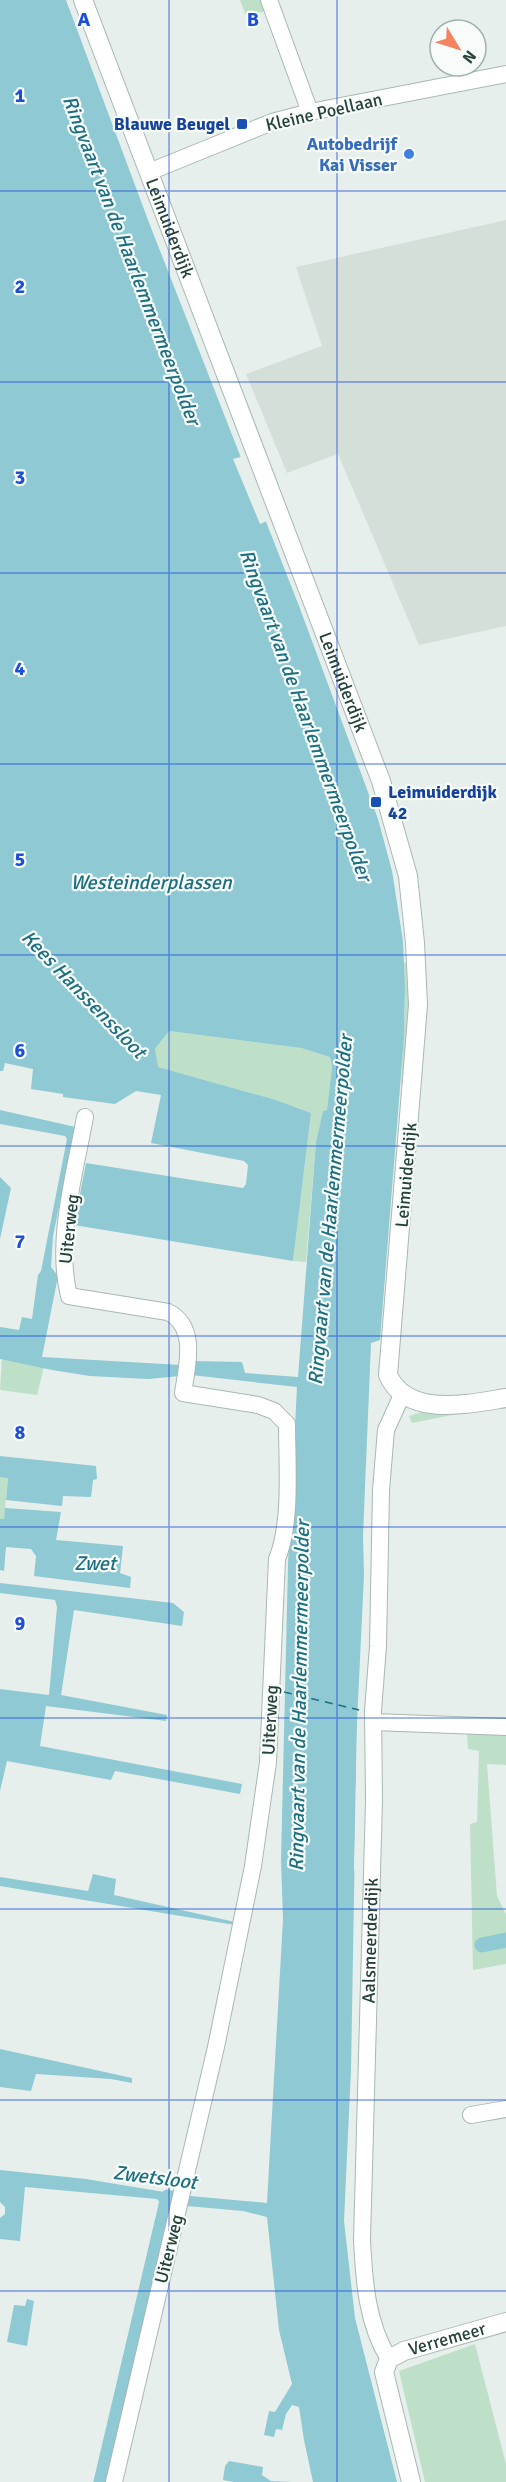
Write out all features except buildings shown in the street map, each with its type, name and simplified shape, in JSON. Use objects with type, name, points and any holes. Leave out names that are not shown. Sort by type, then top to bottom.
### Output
[{"type":"street","name":"Leimuiderdijk","points":[[83,0],[381,781],[408,876],[416,943],[418,1005],[388,1375],[394,1387],[402,1395]]},
{"type":"street","points":[[269,0],[309,112]]},
{"type":"street","name":"Kleine Poellaan","points":[[149,172],[272,122],[309,112],[506,74]]},
{"type":"street","name":"Uiterweg","points":[[85,1117],[65,1231],[64,1275],[69,1296],[168,1312],[178,1317],[186,1333],[187,1359],[183,1393],[258,1405],[274,1411],[287,1424],[287,1494],[278,1559],[268,1762],[253,1866],[240,1938],[181,2200],[114,2482]]},
{"type":"street","points":[[402,1395],[432,1404],[471,1404],[506,1398]]},
{"type":"street","name":"Aalsmeerderdijk","points":[[402,1395],[386,1430],[384,1447],[374,1722],[374,1800],[362,2240],[363,2265],[371,2320],[379,2343],[389,2359],[384,2372],[411,2482]]},
{"type":"street","points":[[374,1722],[506,1727]]},
{"type":"street","points":[[471,2115],[506,2109]]},
{"type":"street","name":"Verremeer","points":[[389,2359],[404,2351],[506,2322]]},
{"type":"shaded area","points":[[506,220],[506,626],[419,645],[338,454],[287,473],[246,374],[322,346],[296,267]]},
{"type":"green space","points":[[240,0],[262,0],[266,11],[246,16]]},
{"type":"green space","points":[[404,962],[411,967],[407,1079],[401,1084],[405,1009]]},
{"type":"green space","points":[[169,1031],[301,1048],[330,1057],[332,1067],[327,1110],[323,1111],[316,1142],[306,1262],[293,1261],[311,1113],[276,1100],[157,1067],[155,1049]]},
{"type":"green space","points":[[2,1359],[44,1367],[37,1395],[0,1390]]},
{"type":"green space","points":[[422,1412],[457,1414],[412,1423],[409,1416]]},
{"type":"green space","points":[[0,1477],[8,1477],[4,1520],[0,1519]]},
{"type":"green space","points":[[467,1733],[506,1735],[506,1765],[487,1764],[497,1896],[506,1914],[506,1964],[473,1970],[470,1824],[477,1822],[479,1751],[468,1749]]},
{"type":"green space","points":[[475,2344],[506,2464],[506,2482],[425,2482],[399,2371]]},
{"type":"water","points":[[0,0],[66,0],[148,220],[299,606],[378,819],[392,871],[403,941],[404,1037],[380,1340],[371,1343],[357,1722],[351,2070],[344,2221],[355,2318],[397,2482],[313,2482],[299,2407],[292,2405],[286,2414],[282,2430],[276,2429],[274,2437],[264,2435],[269,2411],[275,2412],[292,2384],[279,2330],[267,2217],[243,2211],[187,2206],[190,2196],[267,2203],[283,1919],[281,1860],[288,1564],[297,1387],[191,1375],[148,1379],[90,1376],[0,1359],[0,1327],[19,1330],[22,1317],[32,1319],[38,1275],[41,1271],[67,1139],[65,1136],[0,1124],[0,1110],[80,1128],[67,1203],[60,1202],[53,1236],[51,1267],[58,1276],[42,1357],[181,1365],[193,1361],[242,1362],[245,1373],[298,1377],[316,1142],[323,1111],[327,1110],[332,1067],[330,1057],[301,1048],[169,1031],[155,1049],[158,1067],[276,1100],[311,1113],[293,1261],[74,1225],[86,1163],[243,1188],[246,1184],[248,1165],[244,1161],[151,1143],[161,1095],[136,1091],[115,1104],[63,1097],[63,1094],[31,1089],[33,1069],[5,1063],[3,1071],[0,1071]]},
{"type":"water","points":[[0,1177],[11,1188],[0,1239]]},
{"type":"water","name":"Zwet","points":[[0,1456],[96,1466],[97,1479],[93,1480],[91,1497],[63,1496],[62,1506],[6,1500],[8,1478],[0,1477]]},
{"type":"water","name":"Zwet","points":[[5,1508],[61,1512],[56,1540],[123,1546],[120,1573],[131,1577],[130,1588],[34,1576],[36,1556],[31,1549],[6,1547],[4,1571],[0,1570],[0,1519],[4,1519]]},
{"type":"water","name":"Zwet","points":[[0,1583],[173,1603],[184,1612],[182,1626],[74,1610],[61,1695],[167,1715],[166,1721],[46,1706],[40,1746],[242,1784],[240,1794],[115,1771],[111,1780],[7,1761],[0,1791],[0,1689],[49,1695],[57,1607],[55,1600],[0,1593]]},
{"type":"water","points":[[93,1874],[116,1879],[114,1895],[235,1922],[235,1925],[0,1886],[0,1877],[88,1891]]},
{"type":"water","points":[[0,2049],[132,2078],[132,2083],[111,2079],[36,2074],[31,2091],[0,2087]]},
{"type":"water","points":[[0,2170],[86,2179],[176,2194],[173,2206],[162,2205],[157,2199],[25,2187],[20,2241],[0,2239],[0,2218],[5,2214],[5,2207],[0,2202]]},
{"type":"water","points":[[27,2299],[34,2301],[27,2346],[7,2342],[14,2305],[25,2306]]},
{"type":"water","points":[[229,2461],[263,2467],[262,2475],[271,2481],[292,2482],[223,2480],[225,2466]]},
{"type":"pier","points":[[244,456],[269,520],[260,524],[233,459]]},
{"type":"pier","points":[[357,1730],[360,1730],[357,1870],[354,1870]]},
{"type":"waterway","points":[[482,1945],[506,1940]]},
{"type":"waterway","name":"Zwetsloot","points":[[101,2482],[168,2197]]},
{"type":"ferry route","points":[[284,1692],[359,1710]]},
{"type":"place","name":"Blauwe Beugel","points":[[242,124]]},
{"type":"place","name":"Autobedrijf Kai Visser","points":[[409,154]]},
{"type":"place","name":"Leimuiderdijk 42","points":[[376,802]]},
{"type":"water label","name":"Ringvaart van de Haarlemmermeerpolder","points":[[132,260]]},
{"type":"water label","name":"Ringvaart van de Haarlemmermeerpolder","points":[[306,715]]},
{"type":"water label","name":"Westeinderplassen","points":[[151,882]]},
{"type":"water label","name":"Kees Hanssenssloot","points":[[84,994]]},
{"type":"water label","name":"Ringvaart van de Haarlemmermeerpolder","points":[[330,1210]]},
{"type":"water label","name":"Ringvaart van de Haarlemmermeerpolder","points":[[299,1696]]}]
